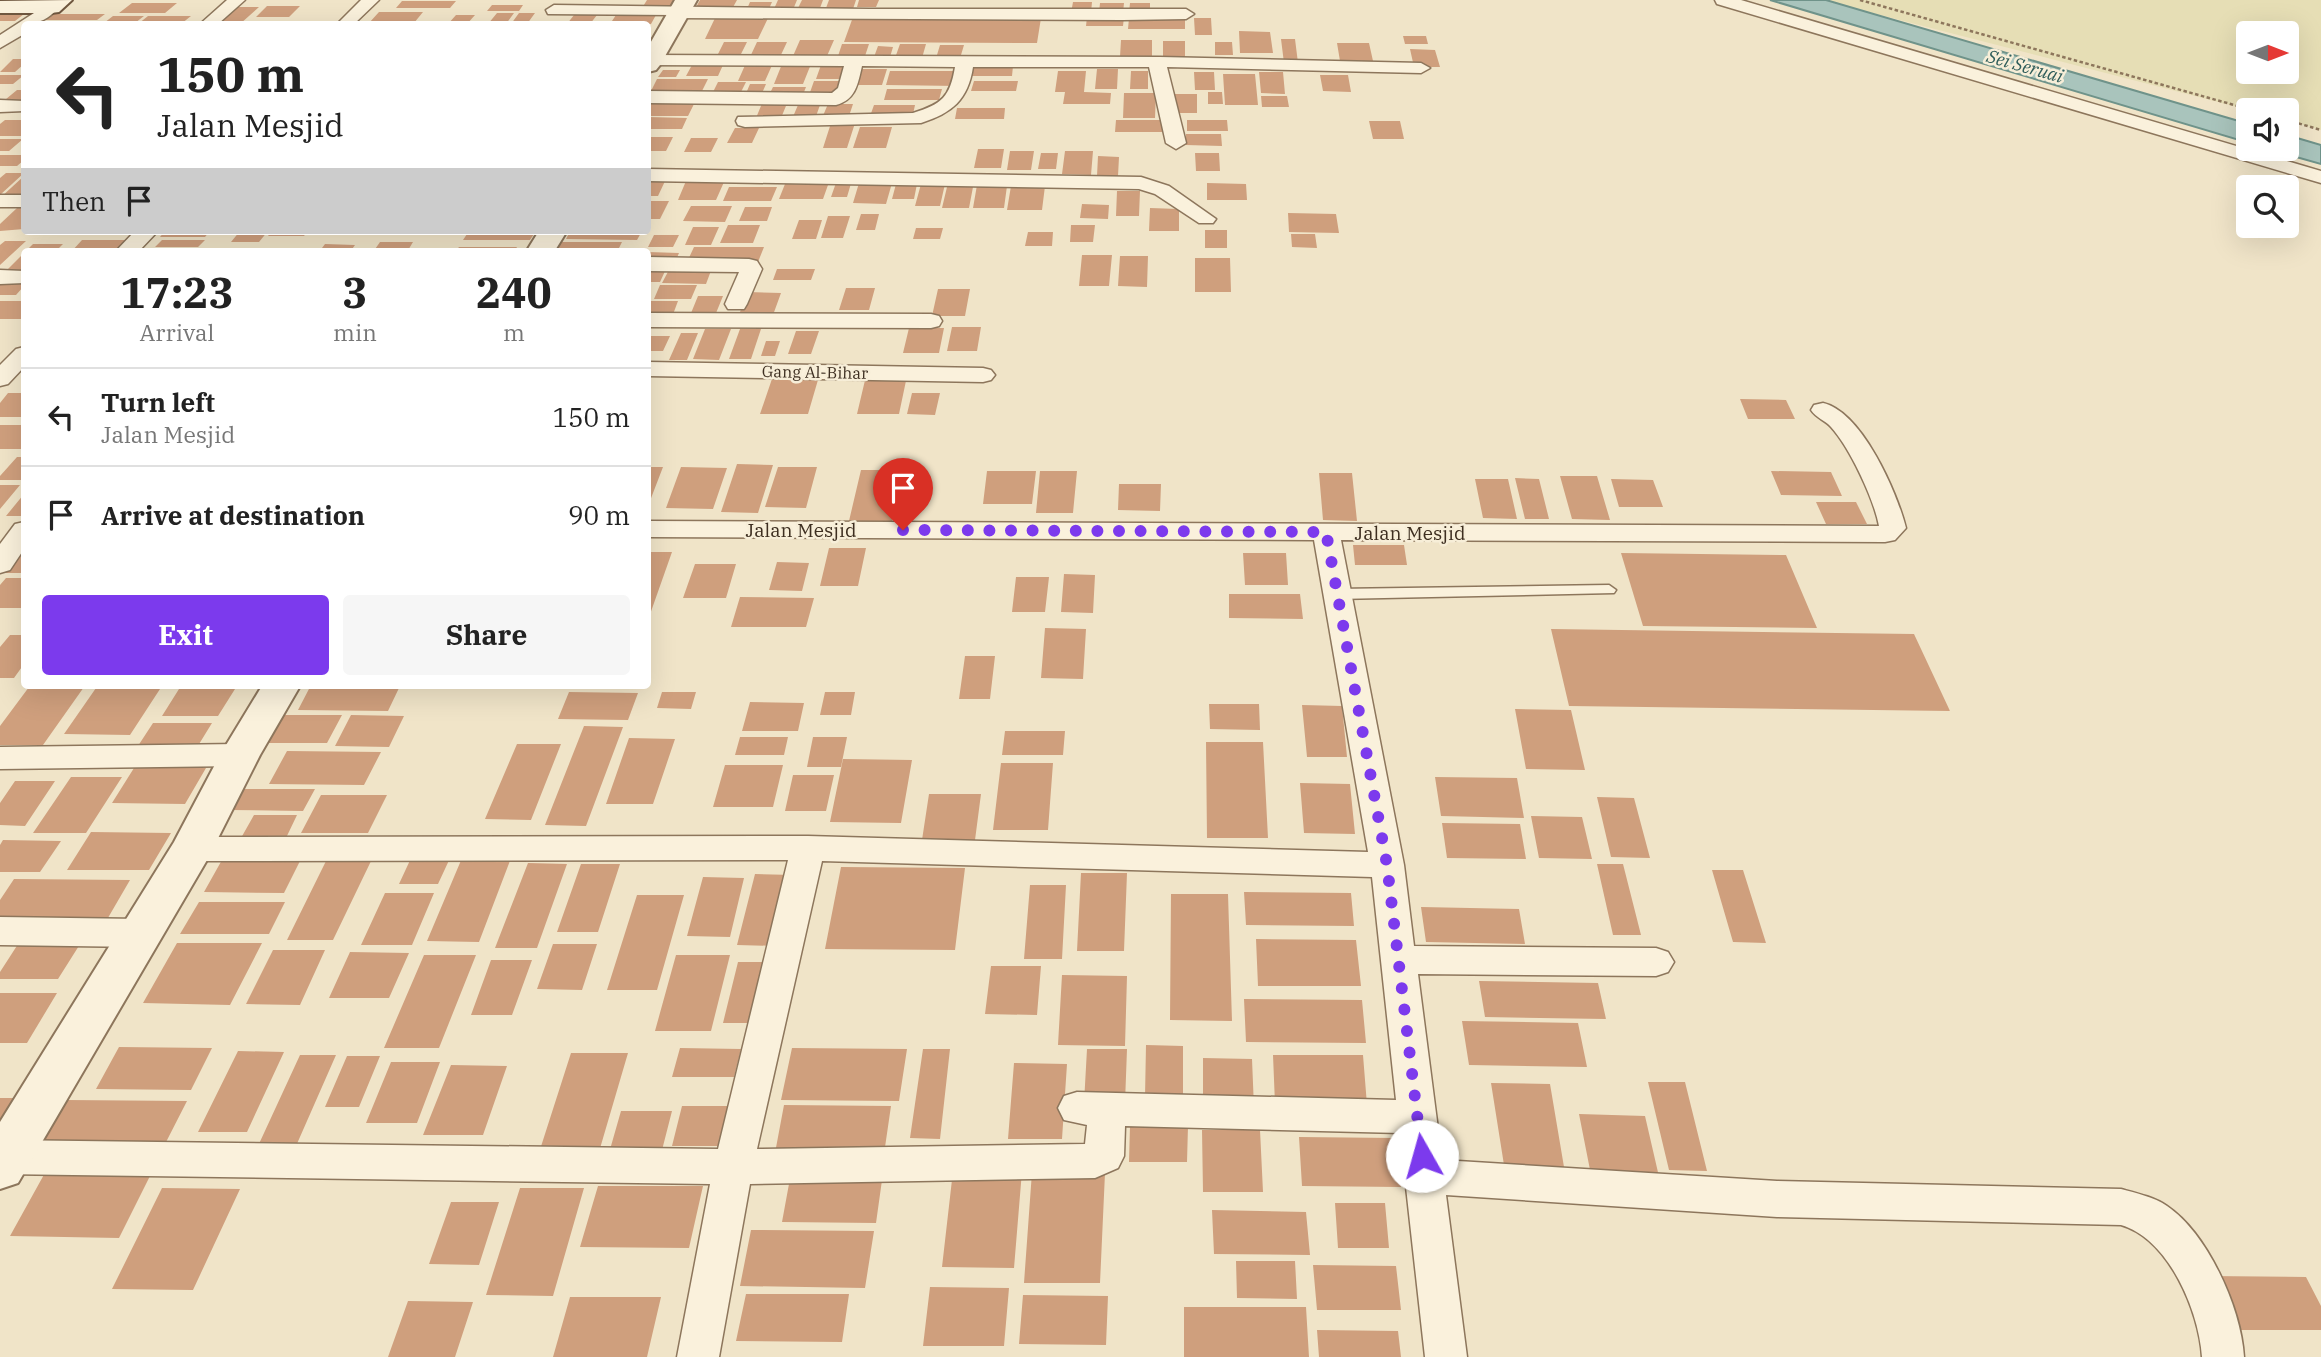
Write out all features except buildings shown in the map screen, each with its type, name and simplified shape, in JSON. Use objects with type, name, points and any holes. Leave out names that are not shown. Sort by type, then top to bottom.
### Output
[{"type":"street","points":[[212,21],[237,0]]},
{"type":"street","points":[[348,21],[371,0]]},
{"type":"street","points":[[1723,0],[2321,177]]},
{"type":"street","points":[[0,7],[56,4]]},
{"type":"street","points":[[31,21],[56,4]]},
{"type":"street","points":[[554,10],[682,8],[1062,20],[1186,14]]},
{"type":"street","points":[[651,56],[682,8]]},
{"type":"street","points":[[1061,62],[1062,20]]},
{"type":"street","points":[[0,43],[21,28]]},
{"type":"street","points":[[0,50],[21,50]]},
{"type":"street","points":[[651,61],[1061,62],[1159,58],[1421,68]]},
{"type":"street","points":[[1159,58],[1164,101],[1176,143]]},
{"type":"street","points":[[651,97],[836,99],[847,90],[854,61]]},
{"type":"street","points":[[745,121],[914,119],[937,111],[956,99],[961,89],[965,62]]},
{"type":"street","points":[[0,106],[21,106]]},
{"type":"street","points":[[651,175],[1140,183],[1162,190],[1206,219]]},
{"type":"street","points":[[0,201],[21,201]]},
{"type":"street","points":[[130,248],[143,235]]},
{"type":"street","points":[[651,264],[749,266],[750,271],[736,304]]},
{"type":"street","points":[[0,276],[21,277]]},
{"type":"street","points":[[651,320],[932,321]]},
{"type":"street","points":[[850,373],[868,322]]},
{"type":"street","name":"Gang Al-Bihar","points":[[651,369],[983,375]]},
{"type":"street","name":"Jalan Mesjid","points":[[651,529],[1878,536],[1890,532],[1891,519],[1845,429],[1836,418],[1823,410]]},
{"type":"street","points":[[0,527],[21,529]]},
{"type":"street","points":[[1326,532],[1387,865],[1446,1357]]},
{"type":"street","points":[[0,564],[21,533]]},
{"type":"street","points":[[2,1161],[192,849],[240,755],[279,689]]},
{"type":"street","points":[[0,758],[240,755]]},
{"type":"street","points":[[192,849],[808,848],[1387,865]]},
{"type":"street","points":[[698,1357],[733,1167],[808,848]]},
{"type":"street","points":[[0,931],[140,933]]},
{"type":"street","points":[[1398,960],[1656,962]]},
{"type":"street","points":[[2,1161],[733,1167],[1095,1161],[1104,1156],[1092,1109],[1417,1117]]},
{"type":"street","points":[[1424,1176],[1777,1199],[2120,1207],[2152,1219],[2168,1233],[2184,1255],[2214,1311],[2221,1333],[2223,1357]]},
{"type":"lane","points":[[1337,594],[1609,590]]},
{"type":"path","points":[[1860,0],[2236,106]]},
{"type":"path","points":[[2299,124],[2321,130]]},
{"type":"shaded area","points":[[1822,0],[2321,0],[2321,130],[2299,124],[2299,98],[2236,98],[2236,107]]},
{"type":"water","name":"Sei Seruai","points":[[1770,0],[1826,0],[2236,120],[2236,139]]},
{"type":"water","points":[[2299,139],[2321,145],[2321,164],[2299,158]]},
{"type":"route","points":[[903,530],[1326,532],[1387,865],[1422,1156]]}]
